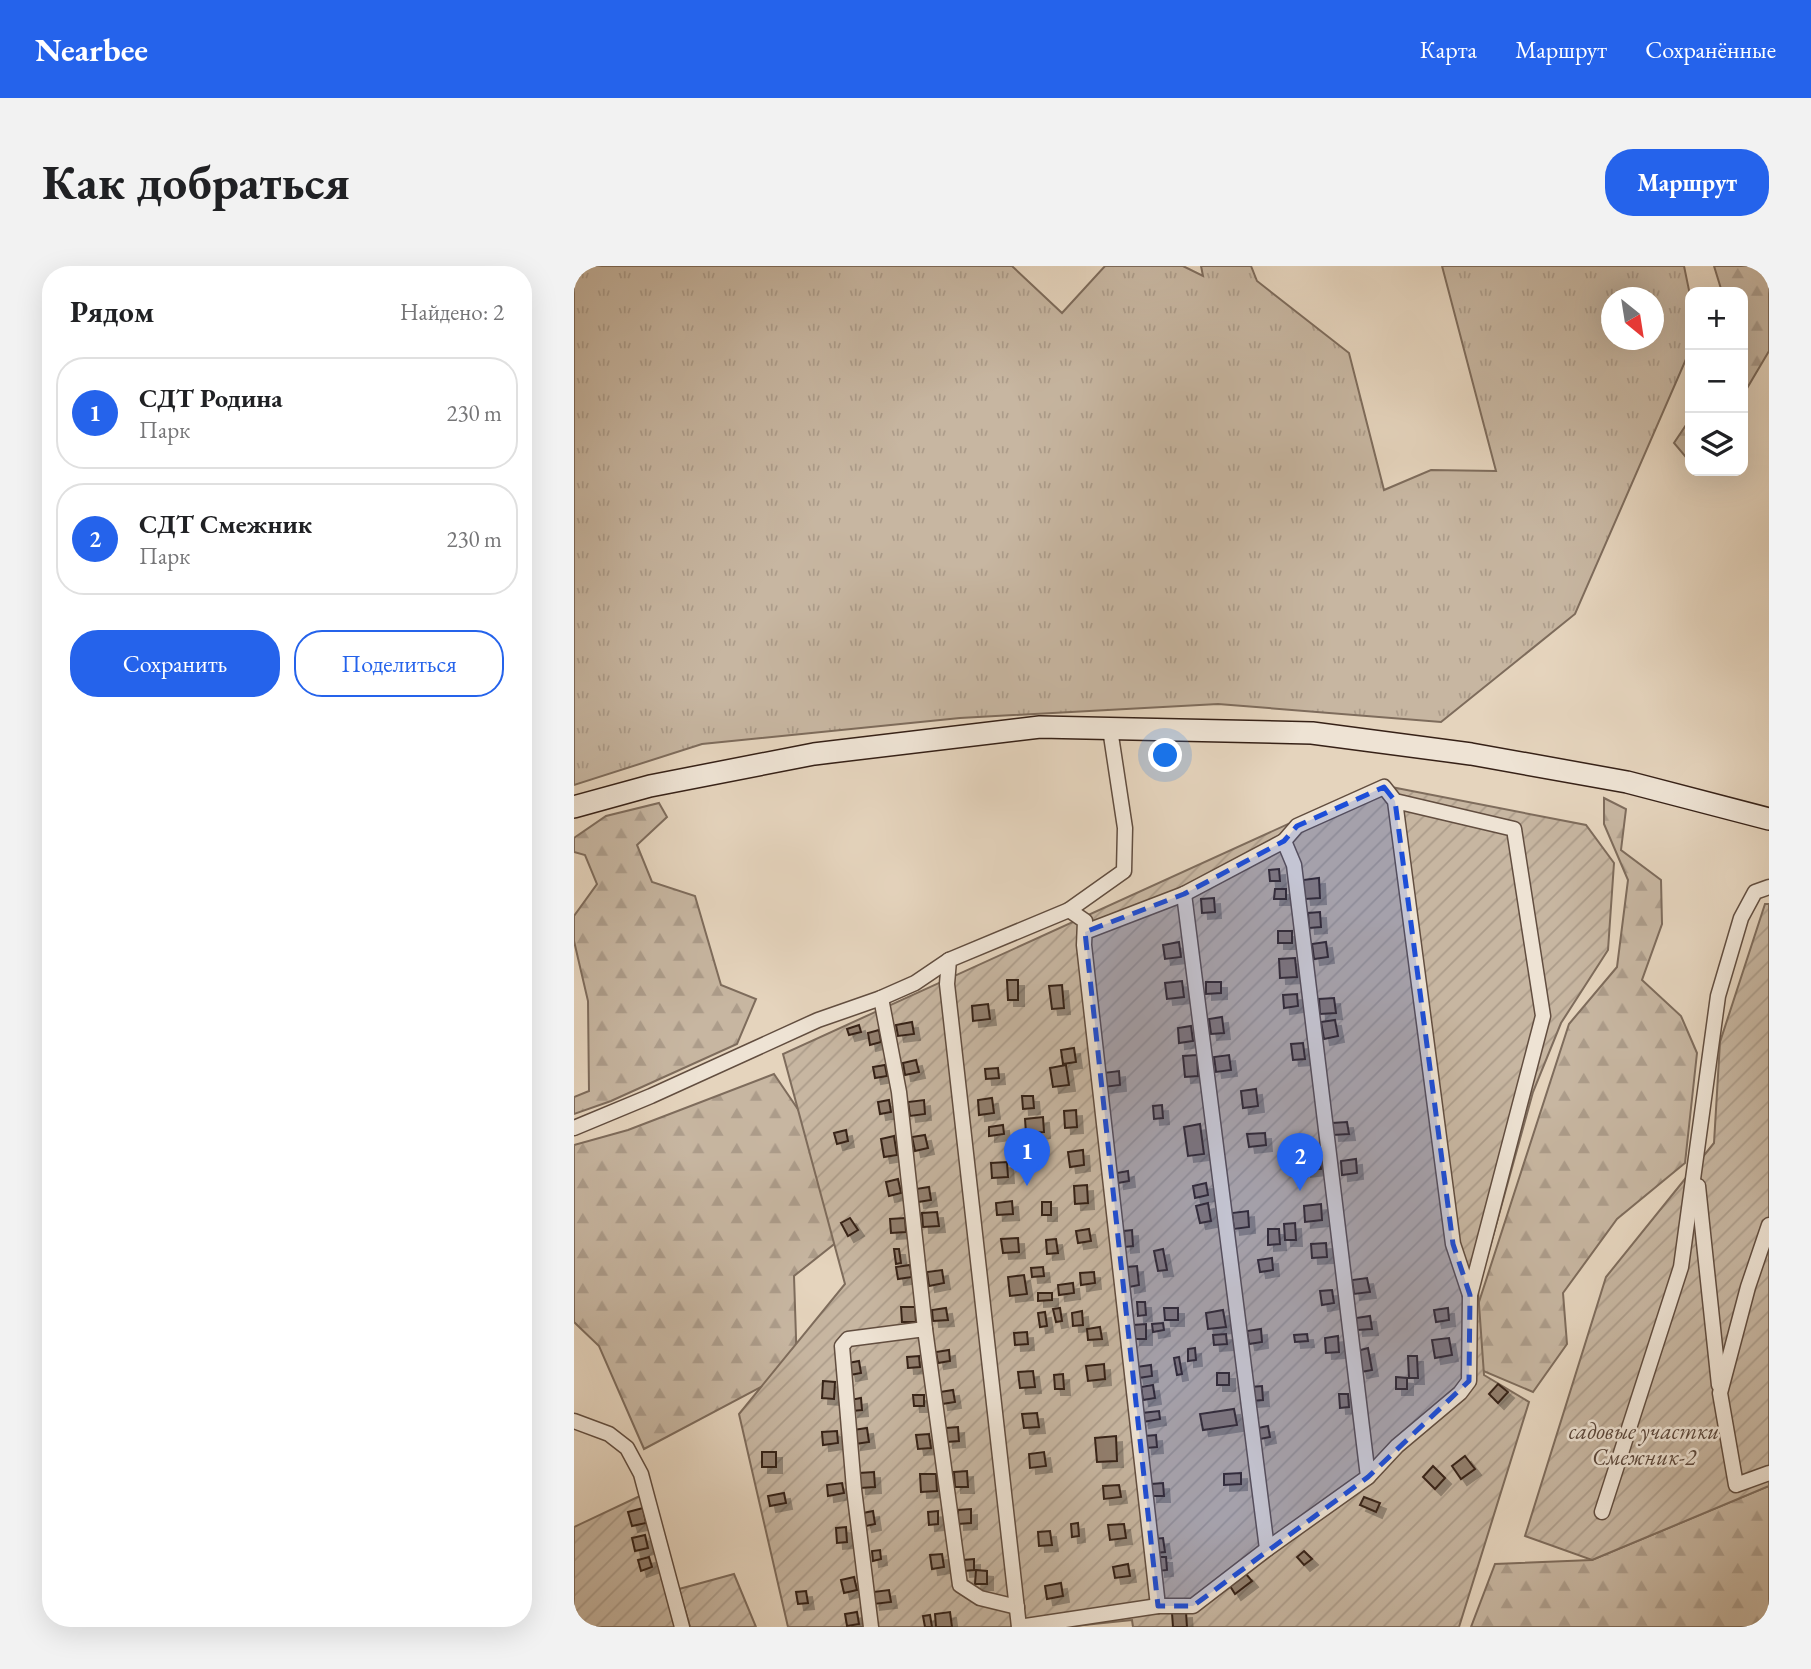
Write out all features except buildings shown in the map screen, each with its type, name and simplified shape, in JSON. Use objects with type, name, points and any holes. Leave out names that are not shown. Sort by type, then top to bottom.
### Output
[{"type":"street","points":[[574,807],[650,786],[814,754],[1040,727],[1312,733],[1444,750],[1628,782],[1769,818]]},
{"type":"street","points":[[574,1128],[818,1020],[915,983],[949,960],[1069,910],[1124,872],[1125,828],[1110,729]]},
{"type":"street","points":[[1084,932],[1184,894],[1284,841],[1297,826],[1384,787],[1395,800],[1453,1244],[1470,1295]]},
{"type":"street","points":[[949,960],[947,984],[1019,1627],[1158,1606],[1193,1606],[1368,1477],[1397,1446],[1460,1393],[1469,1381],[1470,1295],[1543,1016],[1514,829],[1395,800]]},
{"type":"street","points":[[1284,841],[1294,865],[1368,1477]]},
{"type":"street","points":[[1602,1511],[1681,1267],[1718,996],[1741,918],[1755,892],[1769,887]]},
{"type":"street","points":[[1184,894],[1268,1549]]},
{"type":"street","points":[[1069,910],[1085,921],[1084,945],[1158,1606]]},
{"type":"street","points":[[881,998],[899,1092],[925,1329],[960,1585],[980,1598],[1017,1607]]},
{"type":"street","points":[[1696,1161],[1720,1393],[1736,1485],[1769,1473]]},
{"type":"street","points":[[1720,1393],[1748,1287],[1769,1225]]},
{"type":"street","points":[[871,1627],[854,1489],[842,1346],[848,1339],[925,1329]]},
{"type":"street","points":[[574,1421],[609,1434],[627,1448],[641,1474],[682,1627]]},
{"type":"highlighted area","points":[[1384,787],[1395,801],[1453,1244],[1470,1295],[1469,1381],[1368,1477],[1193,1606],[1158,1606],[1085,932],[1184,894],[1284,841],[1297,826]]},
{"type":"green space","points":[[1012,266],[1062,313],[1105,266],[1183,266],[1203,276],[1201,266],[1251,266],[1257,281],[1349,353],[1384,490],[1431,470],[1496,471],[1442,266],[1684,266],[1688,287],[1685,287],[1685,361],[1575,614],[1441,722],[1218,704],[960,718],[702,744],[574,785],[574,268]]},
{"type":"green space","points":[[1714,266],[1769,266],[1769,351],[1748,387],[1748,287],[1720,287]]},
{"type":"green space","points":[[1685,426],[1685,456],[1674,443]]},
{"type":"green space","points":[[1376,784],[1586,825],[1614,863],[1608,950],[1561,1023],[1533,1092],[1478,1290],[1484,1375],[1529,1402],[1459,1627],[1133,1627],[1132,1620],[1065,1627],[788,1627],[739,1414],[845,1284],[783,1054]]},
{"type":"green space","points":[[1604,798],[1626,809],[1621,850],[1661,880],[1662,924],[1642,980],[1681,1016],[1697,1053],[1685,1163],[1617,1219],[1563,1293],[1567,1344],[1533,1392],[1481,1370],[1467,1339],[1569,1024],[1617,967],[1628,880],[1604,824]]},
{"type":"green space","points":[[659,803],[667,817],[637,845],[652,882],[695,896],[721,985],[756,999],[737,1044],[611,1101],[574,1114],[574,1097],[589,1091],[588,1001],[574,941],[574,916],[597,884],[585,855],[574,852],[574,838],[606,816]]},
{"type":"green space","name":"садовые участки Смежник-2","points":[[1765,904],[1769,904],[1769,1486],[1592,1560],[1525,1536],[1606,1277],[1714,1143],[1720,1042]]},
{"type":"green space","points":[[774,1074],[814,1133],[838,1241],[794,1276],[797,1368],[644,1449],[599,1346],[574,1322],[574,1145],[628,1130]]},
{"type":"green space","points":[[1769,1486],[1769,1627],[1471,1627],[1495,1564],[1592,1560]]},
{"type":"green space","points":[[642,1495],[675,1627],[574,1627],[574,1527]]},
{"type":"green space","points":[[734,1574],[756,1627],[690,1627],[679,1589]]},
{"type":"place","name":"СДТ Родина","points":[[1027,1186]]},
{"type":"place","name":"СДТ Смежник","points":[[1300,1191]]}]
